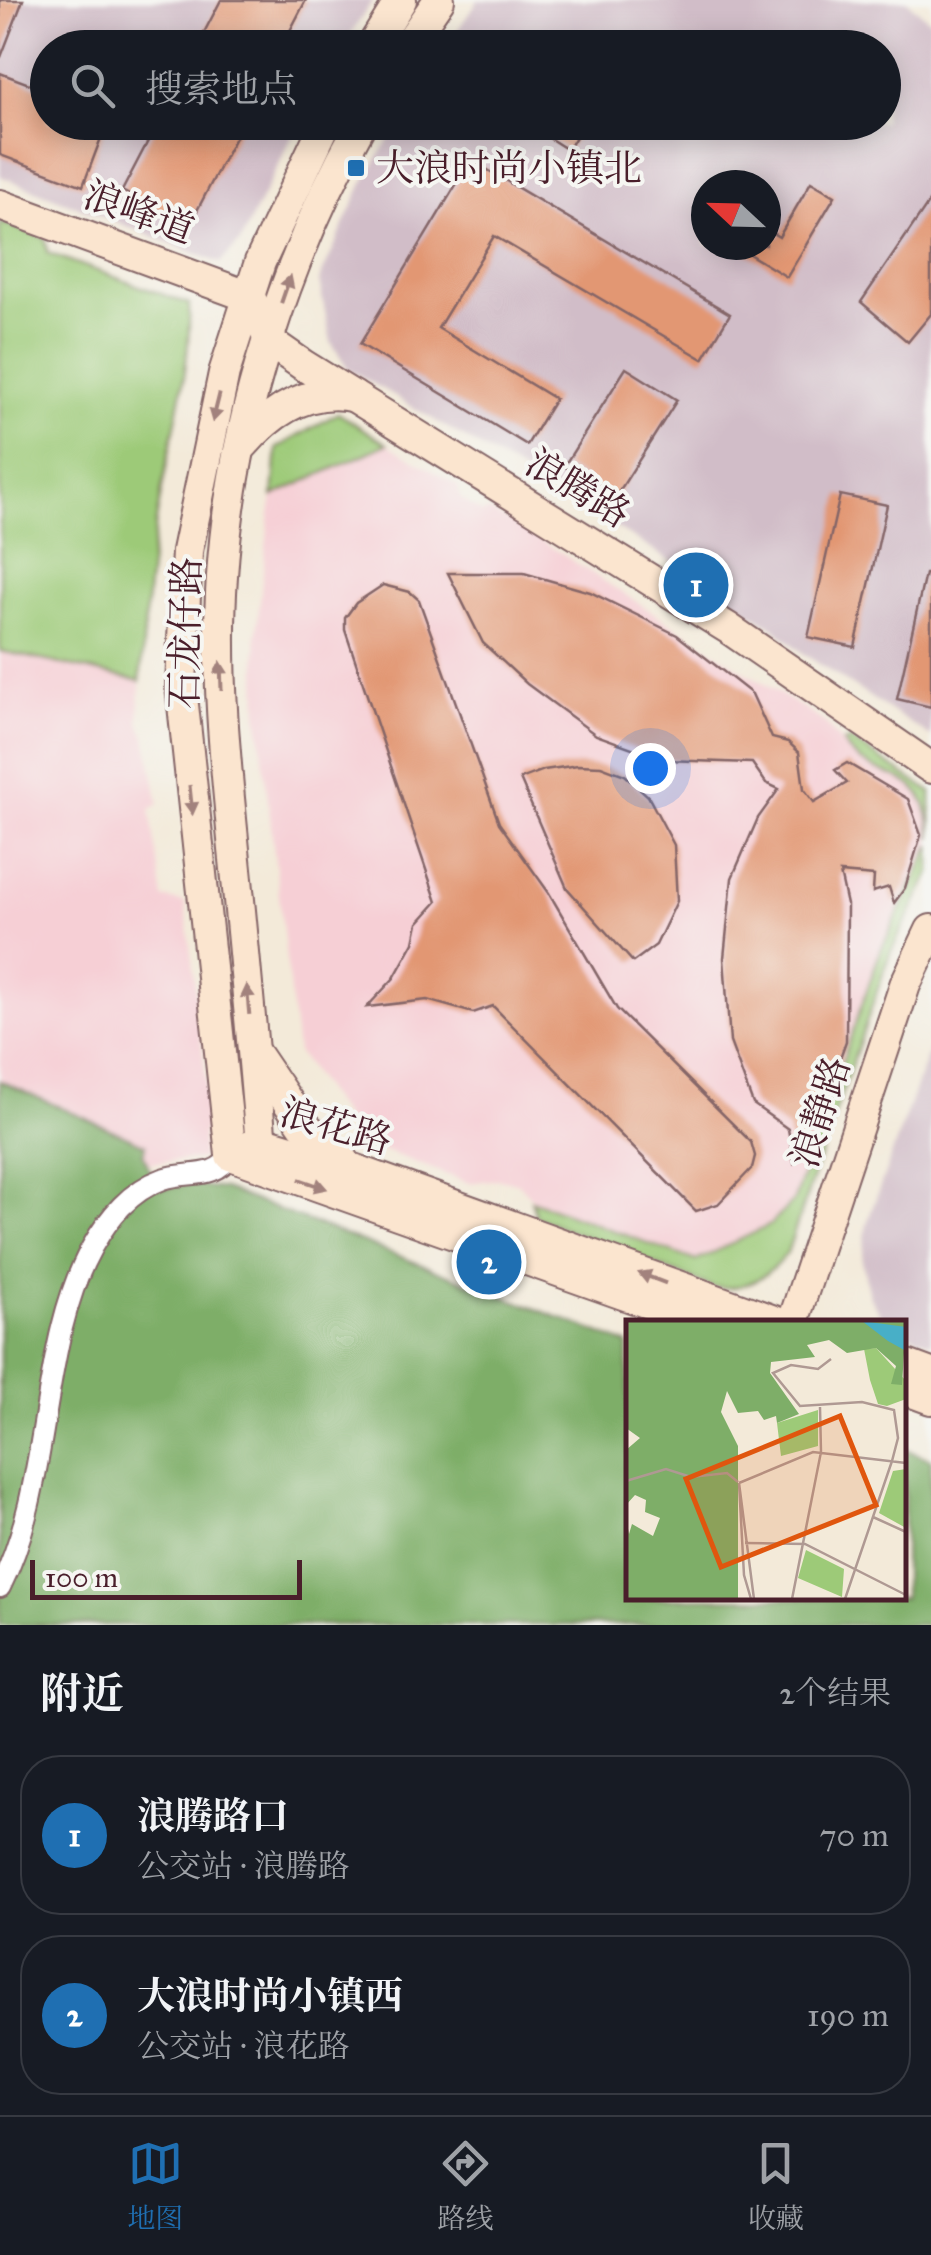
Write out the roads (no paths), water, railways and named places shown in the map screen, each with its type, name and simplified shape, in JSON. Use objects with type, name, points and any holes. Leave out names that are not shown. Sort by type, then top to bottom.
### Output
[{"type":"main road","points":[[382,30],[401,0]]},
{"type":"main road","points":[[418,30],[439,0]]},
{"type":"main road","name":"石龙仔路","points":[[231,1155],[189,788],[180,645],[197,490],[224,373],[290,193],[317,140]]},
{"type":"main road","name":"石龙仔路","points":[[262,1154],[229,802],[220,645],[225,542],[270,342],[313,220],[353,140]]},
{"type":"main road","name":"浪峰道","points":[[0,205],[250,297]]},
{"type":"main road","points":[[250,297],[270,342]]},
{"type":"main road","name":"浪腾路","points":[[270,342],[728,628],[931,768]]},
{"type":"main road","points":[[244,444],[274,414],[306,397],[338,392],[354,396]]},
{"type":"main road","name":"浪静路","points":[[794,1320],[905,985],[931,930]]},
{"type":"main road","points":[[253,1050],[304,1124],[354,1169]]},
{"type":"main road","name":"浪花路","points":[[231,1155],[262,1154],[354,1169],[771,1320]]},
{"type":"main road","name":"浪花路","points":[[262,1154],[697,1320]]},
{"type":"main road","points":[[906,1365],[931,1374]]},
{"type":"main road","points":[[906,1391],[931,1399]]},
{"type":"street","points":[[0,1587],[26,1519],[72,1294],[92,1248],[118,1209],[138,1191],[174,1176],[216,1171],[231,1155]]},
{"type":"place","name":"大浪时尚小镇北","points":[[356,168]]},
{"type":"place","name":"浪腾路口","points":[[696,585]]},
{"type":"place","name":"大浪时尚小镇西","points":[[489,1262]]}]
